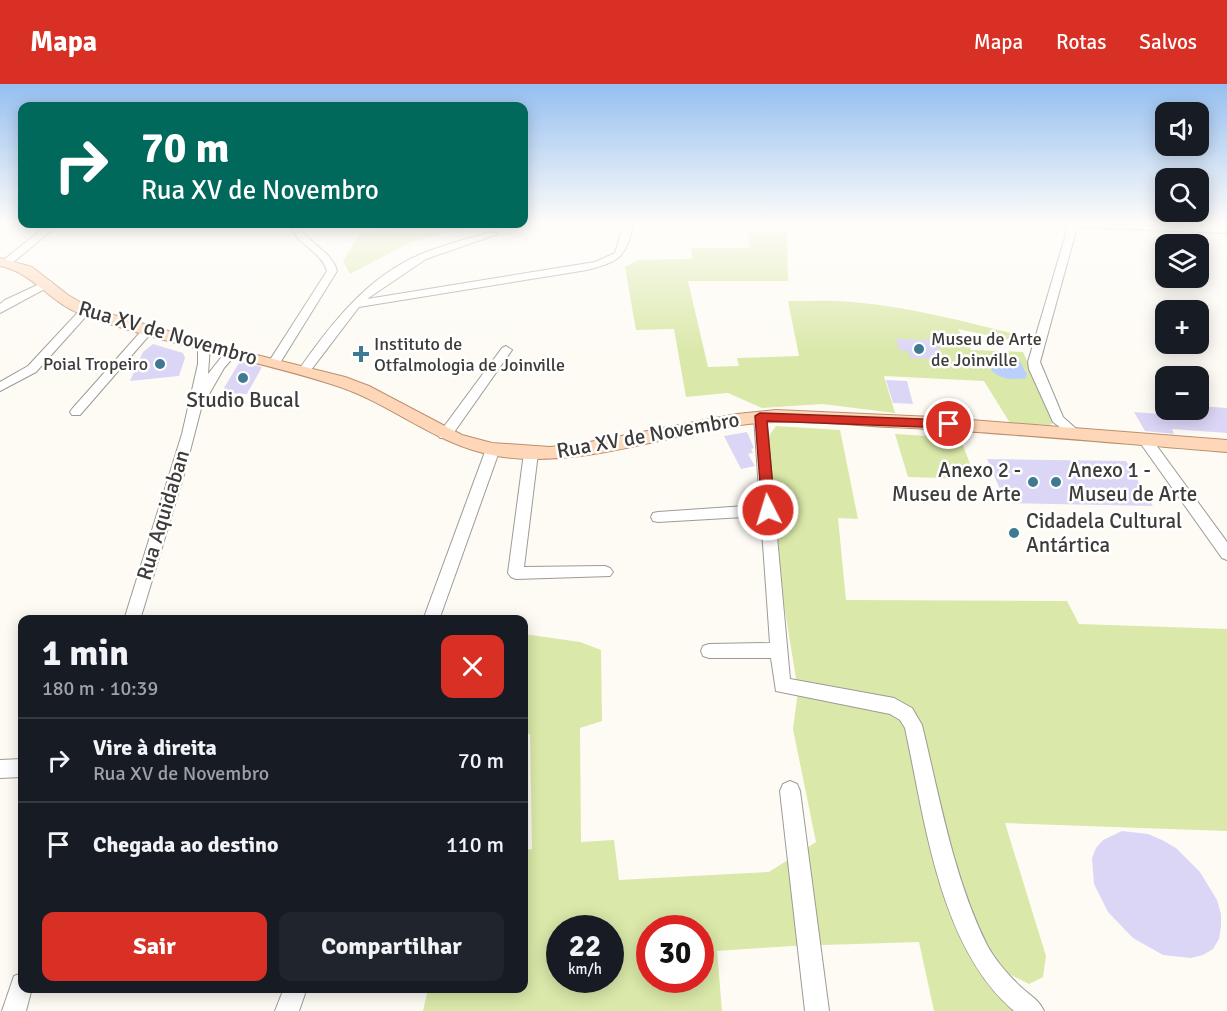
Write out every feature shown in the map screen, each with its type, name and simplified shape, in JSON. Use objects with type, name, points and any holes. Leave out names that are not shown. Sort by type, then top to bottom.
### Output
[{"type":"main road","name":"Rua XV de Novembro","points":[[20,266],[27,268],[48,283],[64,300],[85,311],[204,346],[304,371],[363,390],[445,435],[493,450],[531,453],[597,448],[760,416],[933,423],[1227,446]]},
{"type":"street","points":[[274,363],[332,271],[330,266]]},
{"type":"street","points":[[304,371],[355,304],[373,288],[407,266]]},
{"type":"street","points":[[355,304],[590,266]]},
{"type":"street","points":[[1060,266],[1034,362],[1058,419],[1076,435]]},
{"type":"street","points":[[0,310],[9,302],[48,283]]},
{"type":"street","points":[[0,387],[32,369],[85,311]]},
{"type":"street","points":[[76,412],[148,330]]},
{"type":"street","name":"Rua Aquidaban","points":[[134,615],[195,411],[206,361],[204,346]]},
{"type":"street","points":[[445,435],[507,350]]},
{"type":"street","name":"Rua Aquidaban","points":[[195,411],[219,366],[231,353]]},
{"type":"street","points":[[760,416],[782,685],[877,701],[894,706],[906,714],[913,725],[942,852],[960,909],[981,956],[1013,995],[1032,1011]]},
{"type":"street","points":[[1146,441],[1227,554]]},
{"type":"street","points":[[433,615],[493,450]]},
{"type":"street","points":[[531,453],[516,573],[605,572]]},
{"type":"street","points":[[658,517],[768,510]]},
{"type":"street","points":[[709,651],[779,650]]},
{"type":"street","points":[[0,769],[18,768]]},
{"type":"street","points":[[790,791],[817,1011]]},
{"type":"street","points":[[14,1011],[19,993]]},
{"type":"street","points":[[287,1011],[294,993]]},
{"type":"green space","points":[[346,266],[365,266],[350,274]]},
{"type":"green space","points":[[788,266],[788,281],[688,281],[708,367],[739,366],[737,358],[799,356],[788,301],[845,301],[875,304],[941,316],[1027,337],[1024,343],[958,329],[971,350],[1023,352],[1055,421],[1050,425],[1010,423],[984,381],[884,376],[895,413],[822,404],[762,408],[728,393],[686,397],[674,329],[636,330],[625,267]]},
{"type":"green space","points":[[776,426],[840,430],[858,519],[838,518],[846,600],[1067,601],[1079,624],[1227,629],[1227,831],[1005,823],[1046,956],[1043,977],[1029,984],[1003,971],[1018,1011],[934,1011],[919,942],[717,951],[722,1011],[423,1011],[427,993],[528,993],[528,850],[532,849],[530,734],[528,734],[528,635],[580,642],[601,650],[602,721],[580,728],[581,842],[614,840],[619,880],[769,872],[816,842],[793,729],[798,691],[784,604],[768,437]]},
{"type":"green space","points":[[895,434],[960,438],[976,479],[908,477]]},
{"type":"water","points":[[1005,357],[1019,361],[1027,374],[1026,378],[1006,378],[993,372],[990,368]]},
{"type":"building","name":"Museu de Arte de Joinville","points":[[896,339],[935,340],[943,359],[910,358],[908,351],[899,350]]},
{"type":"building","name":"Poial Tropeiro","points":[[153,344],[183,353],[185,358],[179,376],[130,381],[143,352]]},
{"type":"building","name":"Studio Bucal","points":[[240,361],[262,367],[247,394],[221,393]]},
{"type":"building","points":[[886,380],[907,381],[913,404],[893,403]]},
{"type":"building","points":[[1209,407],[1227,408],[1227,433],[1172,429],[1174,434],[1145,431],[1134,412],[1155,414],[1155,420],[1209,420]]},
{"type":"building","points":[[747,432],[754,448],[751,449],[753,453],[748,454],[755,466],[741,469],[724,436]]},
{"type":"building","points":[[987,459],[1126,461],[1153,506],[1006,503]]},
{"type":"building","points":[[1122,831],[1148,834],[1162,840],[1176,848],[1200,872],[1217,900],[1221,914],[1219,939],[1213,949],[1191,958],[1163,955],[1133,938],[1108,912],[1094,884],[1092,858],[1096,848],[1103,840]]},
{"type":"place","name":"Museu de Arte de Joinville","points":[[919,349]]},
{"type":"place","name":"Instituto de Otfalmologia de Joinville","points":[[361,354]]},
{"type":"place","name":"Poial Tropeiro","points":[[160,364]]},
{"type":"place","name":"Studio Bucal","points":[[243,378]]},
{"type":"place","name":"Anexo 2 - Museu de Arte","points":[[1033,482]]},
{"type":"place","name":"Anexo 1 - Museu de Arte","points":[[1056,482]]},
{"type":"place","name":"Cidadela Cultural Antártica","points":[[1014,533]]},
{"type":"route","points":[[768,510],[760,416],[949,424]]}]
